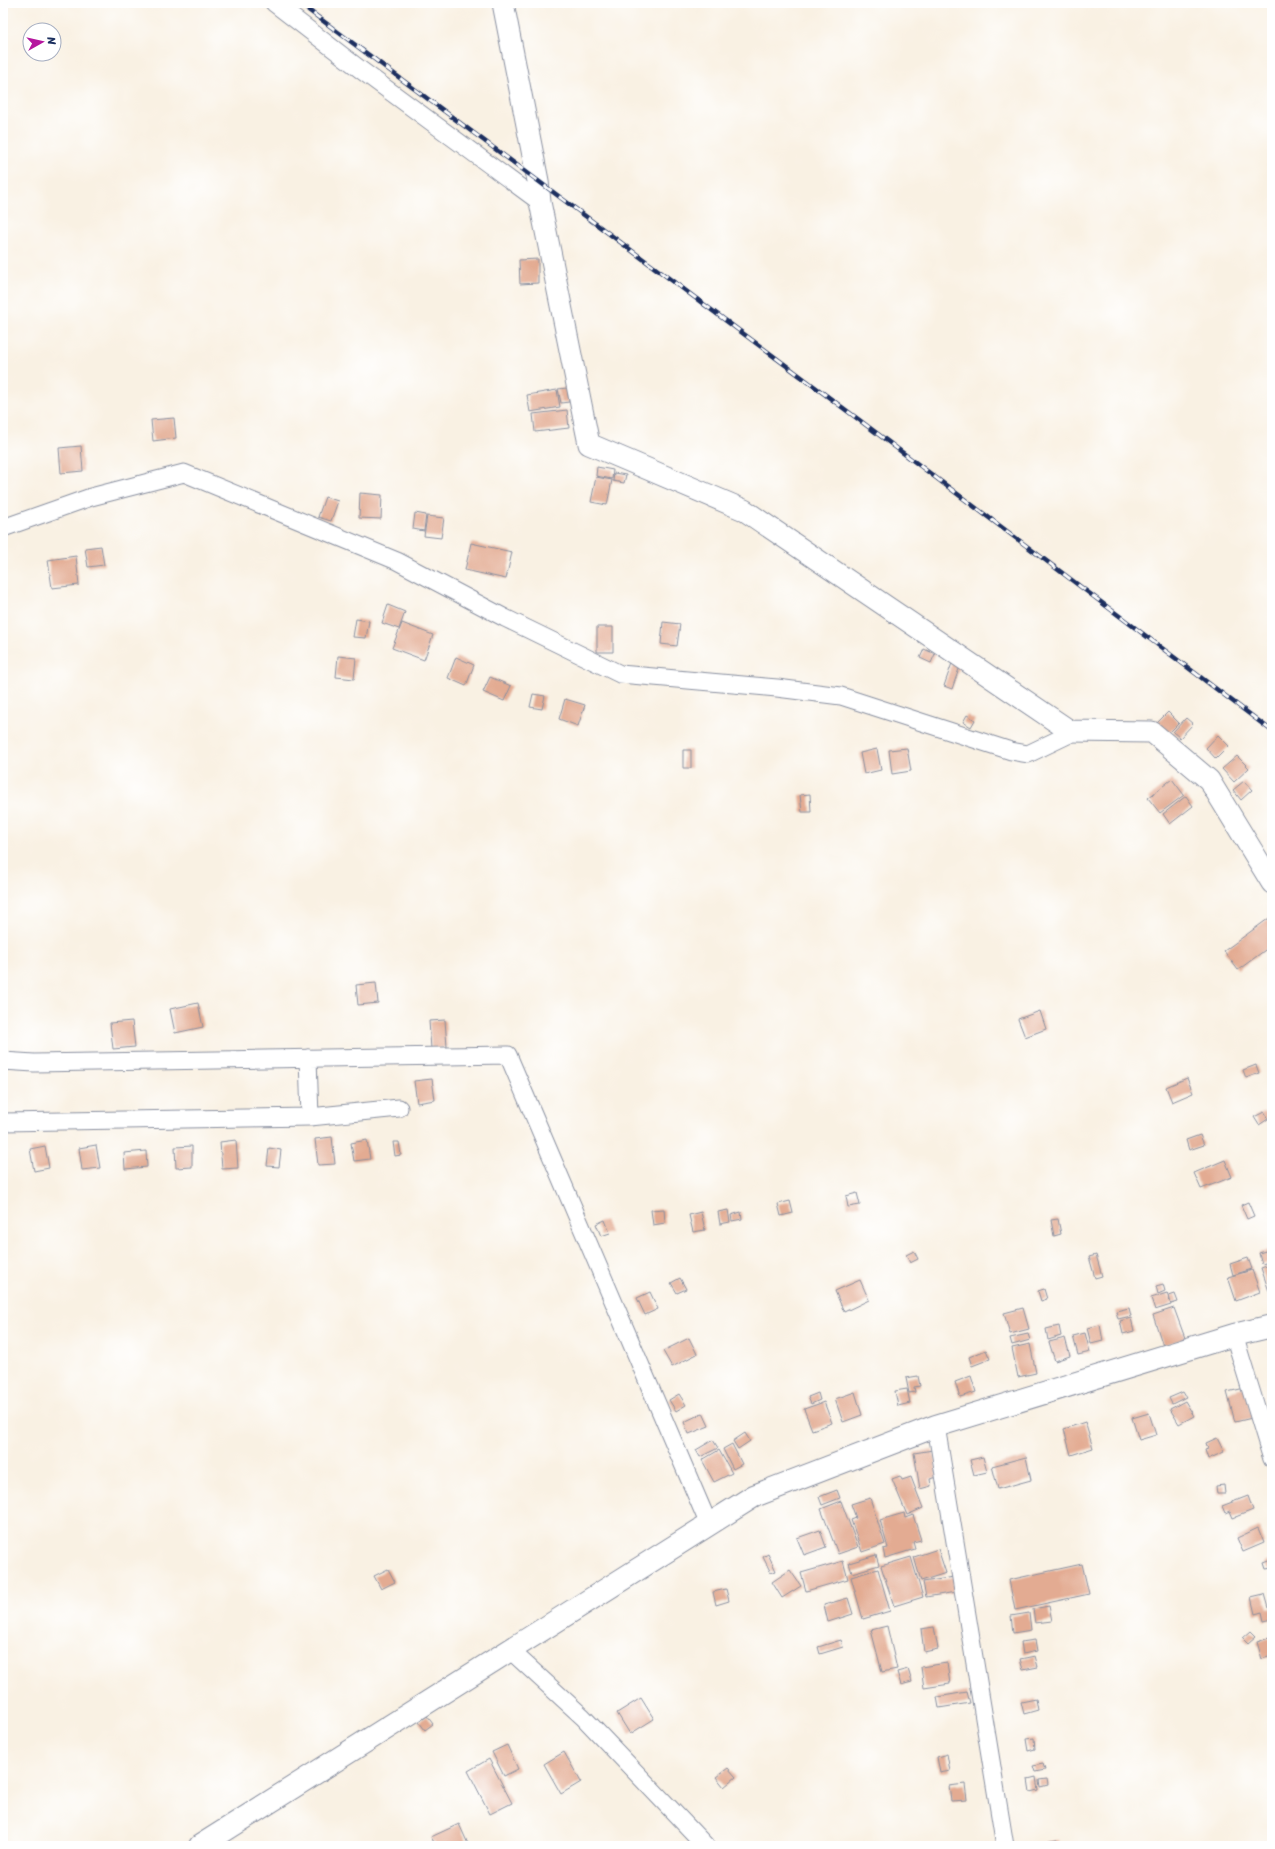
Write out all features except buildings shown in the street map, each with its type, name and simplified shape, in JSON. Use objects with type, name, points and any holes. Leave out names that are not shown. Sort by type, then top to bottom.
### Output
[{"type":"main road","points":[[200,1846],[754,1496],[936,1426],[1234,1335],[1272,1326]]},
{"type":"street","points":[[274,3],[361,70],[540,202]]},
{"type":"street","points":[[504,3],[538,181],[540,202],[589,444],[744,510],[1070,731],[1152,732],[1209,780],[1272,882]]},
{"type":"street","points":[[3,528],[91,497],[184,473],[397,561],[504,618],[620,674],[777,688],[841,696],[1011,751],[1028,754],[1076,731]]},
{"type":"street","points":[[3,1061],[34,1063],[508,1055],[709,1525]]},
{"type":"street","points":[[308,1058],[310,1117]]},
{"type":"street","points":[[3,1122],[310,1117],[399,1108]]},
{"type":"street","points":[[1234,1335],[1272,1459]]},
{"type":"street","points":[[936,1426],[1005,1846]]},
{"type":"street","points":[[510,1650],[583,1717],[706,1846]]},
{"type":"railway","points":[[299,3],[858,419],[1272,731]]}]
